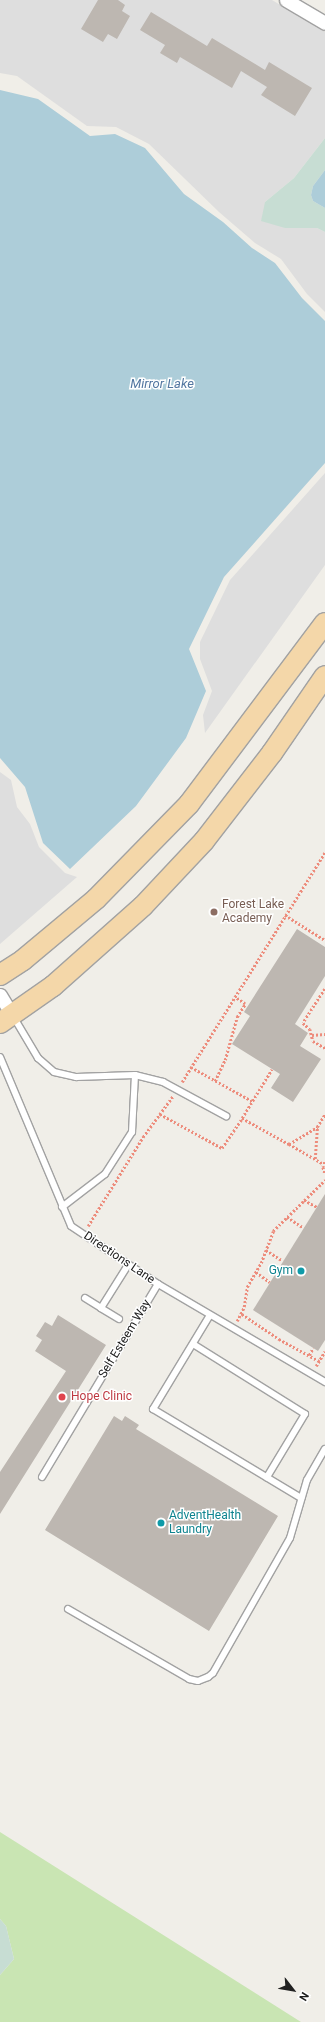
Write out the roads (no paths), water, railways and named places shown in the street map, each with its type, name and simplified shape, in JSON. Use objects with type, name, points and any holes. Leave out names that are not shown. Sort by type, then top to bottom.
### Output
[{"type":"main road","points":[[0,975],[23,960],[96,899],[189,804],[325,623]]},
{"type":"main road","points":[[6,1019],[53,986],[143,906],[204,841],[272,753],[325,676]]},
{"type":"street","points":[[286,0],[323,18]]},
{"type":"street","points":[[0,995],[6,1019]]},
{"type":"lane","points":[[6,1019],[38,1058],[54,1072],[76,1077],[135,1075],[164,1082],[226,1116]]},
{"type":"lane","name":"Directions Lane","points":[[0,1057],[71,1226],[158,1284],[325,1382]]},
{"type":"lane","points":[[62,1207],[105,1174],[132,1132],[135,1075]]},
{"type":"lane","points":[[101,1308],[128,1264]]},
{"type":"lane","name":"Self Esteem Way","points":[[42,1477],[158,1284]]},
{"type":"lane","points":[[85,1298],[119,1318]]},
{"type":"lane","points":[[210,1315],[153,1409],[301,1498]]},
{"type":"lane","points":[[193,1344],[305,1414],[267,1477]]},
{"type":"lane","points":[[68,1609],[190,1679],[198,1681],[208,1677],[213,1673],[290,1538],[301,1498],[314,1464],[325,1449]]},
{"type":"water","name":"Mirror Lake","points":[[0,90],[38,99],[90,136],[115,134],[145,148],[184,194],[223,222],[252,248],[275,263],[302,298],[325,321],[325,463],[224,577],[189,649],[206,691],[186,738],[136,806],[70,869],[43,843],[25,787],[0,758]]},
{"type":"water","points":[[325,170],[325,208],[313,201],[311,195],[313,186]]},
{"type":"place","name":"Forest Lake Academy","points":[[214,912]]},
{"type":"place","name":"Gym","points":[[301,1271]]},
{"type":"place","name":"Hope Clinic","points":[[62,1397]]},
{"type":"place","name":"AdventHealth Laundry","points":[[161,1523]]}]
